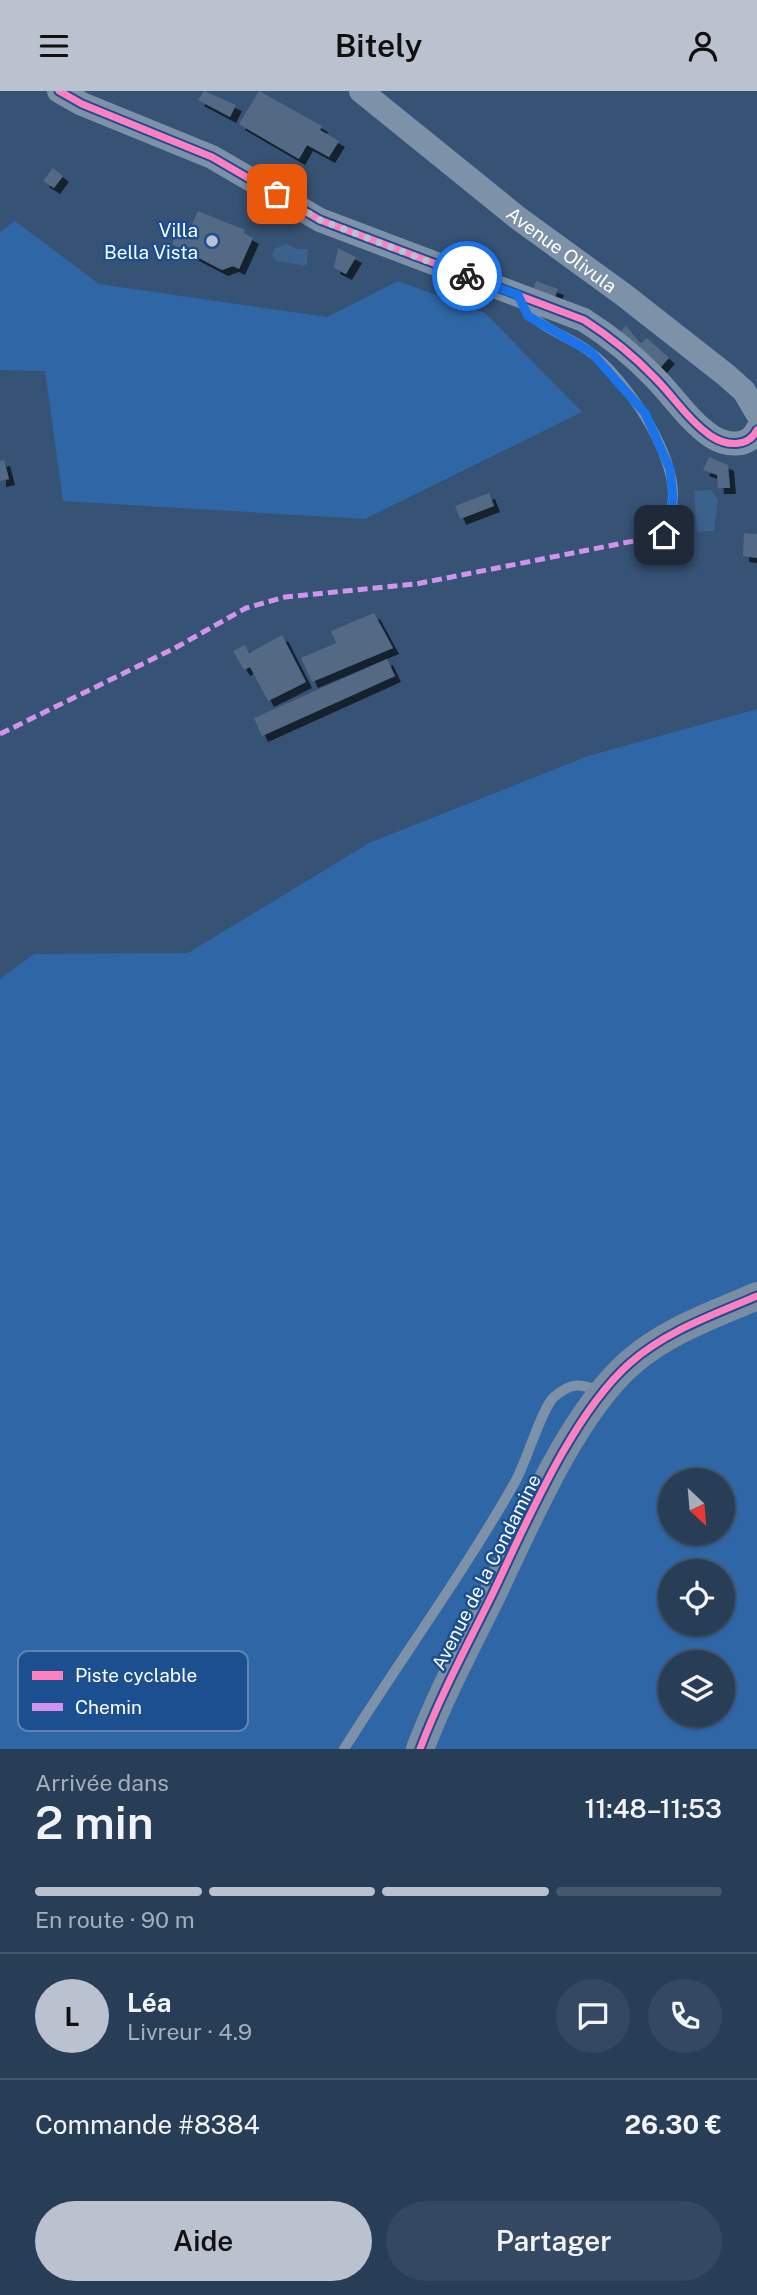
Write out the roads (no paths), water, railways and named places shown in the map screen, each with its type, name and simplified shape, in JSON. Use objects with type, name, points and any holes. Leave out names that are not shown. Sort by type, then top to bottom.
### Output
[{"type":"main road","name":"Avenue de la Condamine","points":[[419,1749],[436,1707],[529,1517],[601,1392],[631,1362],[665,1336],[757,1296]]},
{"type":"street","points":[[59,91],[82,104],[212,157],[320,220],[584,320],[605,333],[653,376],[712,437],[730,444],[744,443],[754,437],[757,430]]},
{"type":"street","name":"Avenue Olivula","points":[[361,91],[518,218],[624,295],[726,375],[744,391],[757,413]]},
{"type":"lane","points":[[518,295],[528,316],[591,352],[645,413],[670,469],[673,498],[664,535]]},
{"type":"lane","points":[[344,1749],[478,1546],[523,1470],[551,1400],[569,1385],[584,1384],[601,1392]]},
{"type":"place","name":"Villa Bella Vista","points":[[212,241]]}]
